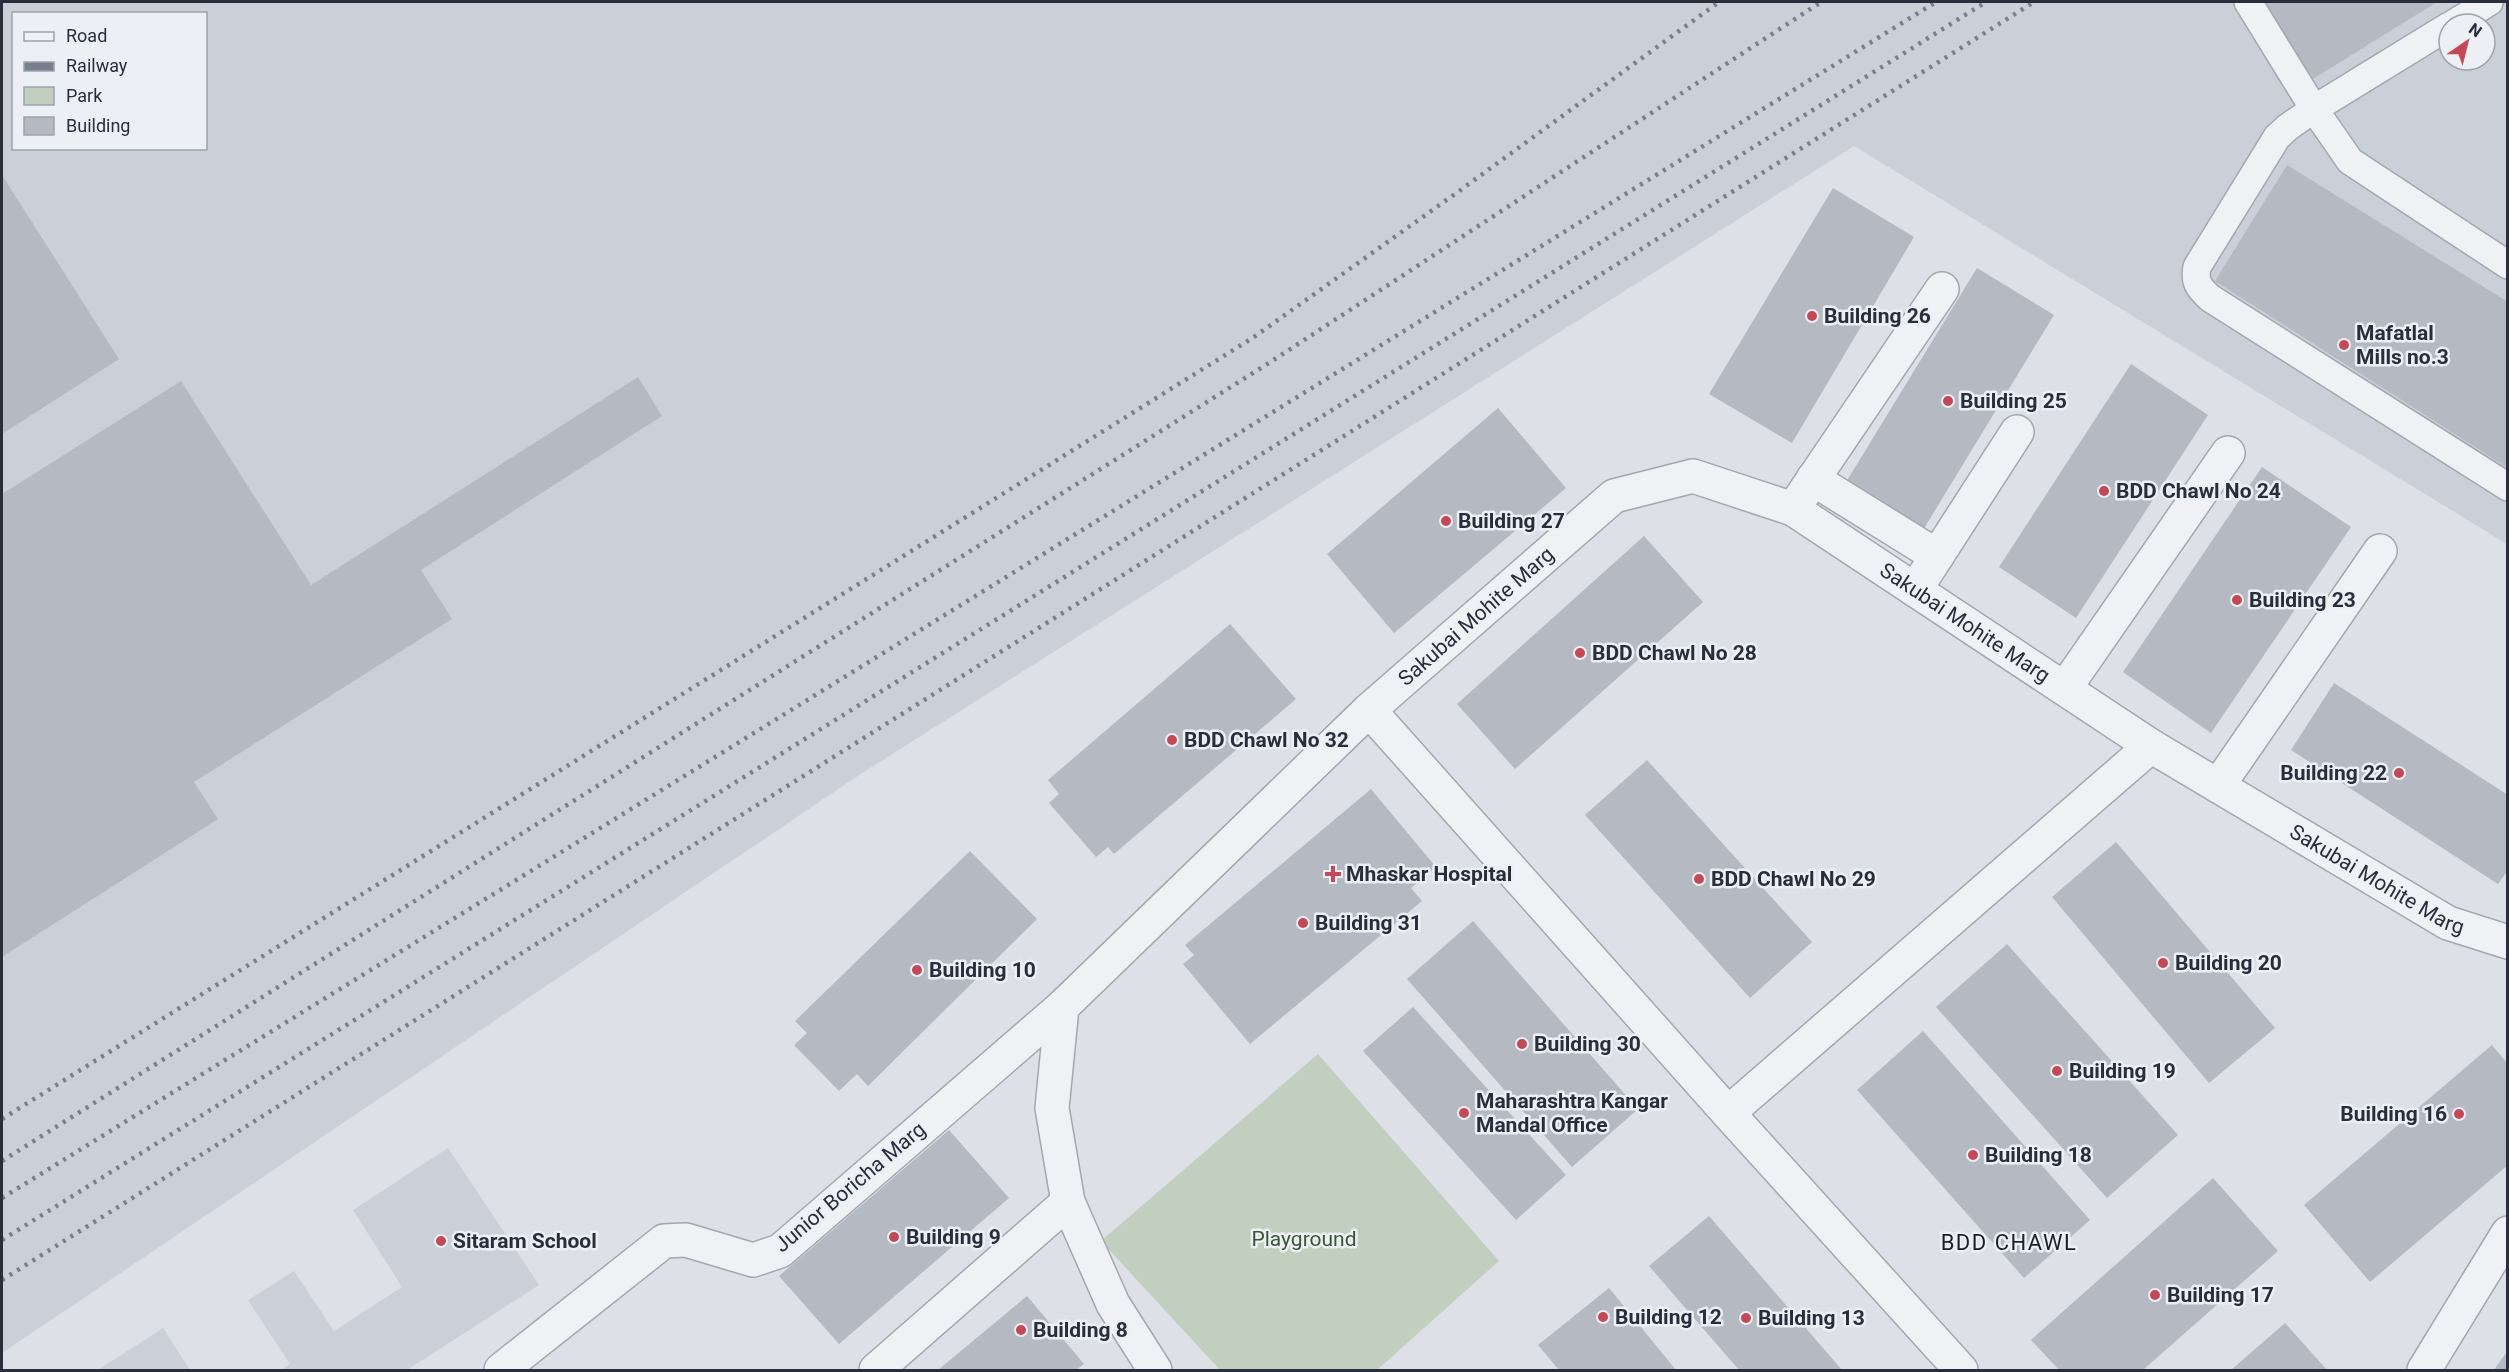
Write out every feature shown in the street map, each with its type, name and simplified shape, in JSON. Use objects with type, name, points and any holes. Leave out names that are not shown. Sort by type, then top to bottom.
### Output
[{"type":"street","points":[[1793,509],[1942,289]]},
{"type":"street","points":[[1915,590],[2017,432]]},
{"type":"street","points":[[2065,688],[2228,453]]},
{"type":"street","name":"Sakubai Mohite Marg","points":[[1062,1007],[1370,710],[1614,496],[1693,476],[1793,509],[2151,746],[2448,923],[2508,942]]},
{"type":"street","points":[[1813,479],[1937,556]]},
{"type":"street","points":[[2218,786],[2380,551]]},
{"type":"street","points":[[1370,710],[1961,1371]]},
{"type":"street","points":[[1728,1113],[2151,746]]},
{"type":"street","points":[[1062,1007],[1052,1108],[1068,1202],[1143,1365]]},
{"type":"street","name":"Junior Boricha Marg","points":[[501,1371],[664,1241],[686,1240],[753,1260],[780,1251],[1062,1007]]},
{"type":"street","points":[[876,1371],[1068,1202]]},
{"type":"street","points":[[2424,1371],[2508,1233]]},
{"type":"lane","points":[[2248,2],[2314,109],[2350,161],[2508,265]]},
{"type":"lane","points":[[2472,12],[2489,2]]},
{"type":"lane","points":[[2437,34],[2314,109],[2277,137],[2197,267],[2195,279],[2200,290],[2508,487]]},
{"type":"shaded area","points":[[2,2],[2507,2],[2507,544],[1854,146],[859,775],[2,1353]]},
{"type":"shaded area","name":"Sitaram School","points":[[448,1148],[539,1285],[407,1370],[281,1370],[290,1364],[248,1300],[294,1271],[334,1331],[402,1287],[353,1210]]},
{"type":"shaded area","points":[[163,1328],[190,1370],[98,1370]]},
{"type":"green space","name":"Playground","points":[[1318,1054],[1499,1261],[1377,1370],[1220,1370],[1101,1241]]},
{"type":"building","points":[[2264,2],[2437,2],[2313,79]]},
{"type":"building","points":[[2287,165],[2508,302],[2508,468],[2215,281]]},
{"type":"building","points":[[2,175],[119,359],[2,434]]},
{"type":"building","name":"Building 26","points":[[1833,188],[1914,237],[1792,443],[1709,394]]},
{"type":"building","name":"Building 25","points":[[1977,268],[2054,315],[1920,535],[1843,487]]},
{"type":"building","name":"BDD Chawl No 24","points":[[2131,364],[2208,415],[2076,618],[1999,567]]},
{"type":"building","points":[[638,377],[662,416],[421,570],[452,619],[194,782],[218,819],[2,957],[2,494],[181,381],[311,585]]},
{"type":"building","name":"Building 27","points":[[1498,408],[1566,488],[1394,633],[1327,554]]},
{"type":"building","name":"Building 23","points":[[2262,467],[2351,527],[2211,733],[2123,672]]},
{"type":"building","name":"BDD Chawl No 28","points":[[1644,536],[1703,602],[1515,769],[1457,704]]},
{"type":"building","name":"BDD Chawl No 32","points":[[1230,624],[1296,699],[1114,854],[1108,847],[1096,857],[1049,803],[1059,794],[1048,780]]},
{"type":"building","name":"Building 22","points":[[2334,683],[2508,795],[2508,870],[2498,884],[2291,750]]},
{"type":"building","name":"BDD Chawl No 29","points":[[1647,760],[1812,942],[1750,998],[1585,815]]},
{"type":"building","name":"Building 31","points":[[1371,789],[1436,867],[1411,888],[1422,901],[1250,1044],[1183,964],[1194,955],[1185,945]]},
{"type":"building","name":"Building 20","points":[[2116,842],[2275,1028],[2209,1083],[2052,897]]},
{"type":"building","name":"Building 10","points":[[970,851],[1037,919],[868,1086],[857,1074],[839,1091],[794,1045],[807,1033],[795,1021]]},
{"type":"building","name":"Building 30","points":[[1473,921],[1638,1109],[1572,1167],[1407,979]]},
{"type":"building","name":"Building 19","points":[[2007,944],[2178,1135],[2107,1198],[1936,1007]]},
{"type":"building","name":"Maharashtra Kangar Mandal Office","points":[[1413,1007],[1566,1175],[1516,1220],[1363,1051]]},
{"type":"building","name":"Building 18","points":[[1923,1031],[2090,1220],[2024,1278],[1857,1090]]},
{"type":"building","name":"Building 16","points":[[2492,1045],[2508,1064],[2508,1165],[2370,1282],[2304,1205]]},
{"type":"building","name":"Building 9","points":[[949,1130],[1009,1198],[839,1344],[779,1276]]},
{"type":"building","name":"Building 17","points":[[2213,1178],[2278,1251],[2143,1370],[2059,1370],[2031,1340]]},
{"type":"building","name":"Building 13","points":[[1709,1216],[1842,1370],[1739,1370],[1649,1266]]},
{"type":"building","name":"Building 12","points":[[1609,1288],[1676,1370],[1559,1370],[1538,1345]]},
{"type":"building","name":"Building 8","points":[[1027,1296],[1084,1364],[1076,1370],[938,1370]]},
{"type":"building","points":[[2285,1323],[2327,1370],[2231,1370]]},
{"type":"building","points":[[2508,1350],[2508,1370],[2494,1370]]},
{"type":"railway","points":[[2,1119],[1254,337],[1719,2]]},
{"type":"railway","points":[[2,1161],[1272,361],[1821,2]]},
{"type":"railway","points":[[2,1198],[1936,2]]},
{"type":"railway","points":[[2,1240],[1986,2]]},
{"type":"railway","points":[[2,1280],[2034,2]]},
{"type":"place","name":"Building 26","points":[[1812,316]]},
{"type":"place","name":"Mafatlal Mills no.3","points":[[2344,345]]},
{"type":"place","name":"Building 25","points":[[1948,401]]},
{"type":"place","name":"BDD Chawl No 24","points":[[2104,491]]},
{"type":"place","name":"Building 27","points":[[1446,521]]},
{"type":"place","name":"Building 23","points":[[2237,600]]},
{"type":"place","name":"BDD Chawl No 28","points":[[1580,653]]},
{"type":"place","name":"BDD Chawl No 32","points":[[1172,740]]},
{"type":"place","name":"Building 22","points":[[2399,773]]},
{"type":"place","name":"Mhaskar Hospital","points":[[1333,874]]},
{"type":"place","name":"BDD Chawl No 29","points":[[1699,879]]},
{"type":"place","name":"Building 31","points":[[1303,923]]},
{"type":"place","name":"Building 20","points":[[2163,963]]},
{"type":"place","name":"Building 10","points":[[917,970]]},
{"type":"place","name":"Building 30","points":[[1522,1044]]},
{"type":"place","name":"Building 19","points":[[2057,1071]]},
{"type":"place","name":"Maharashtra Kangar Mandal Office","points":[[1464,1113]]},
{"type":"place","name":"Building 16","points":[[2459,1114]]},
{"type":"place","name":"Building 18","points":[[1973,1155]]},
{"type":"place","name":"Building 9","points":[[894,1237]]},
{"type":"place","name":"Sitaram School","points":[[441,1241]]},
{"type":"place","name":"Building 17","points":[[2155,1295]]},
{"type":"place","name":"Building 12","points":[[1603,1317]]},
{"type":"place","name":"Building 13","points":[[1746,1318]]},
{"type":"place","name":"Building 8","points":[[1021,1330]]},
{"type":"district","name":"BDD CHAWL","points":[[2009,1242]]}]
